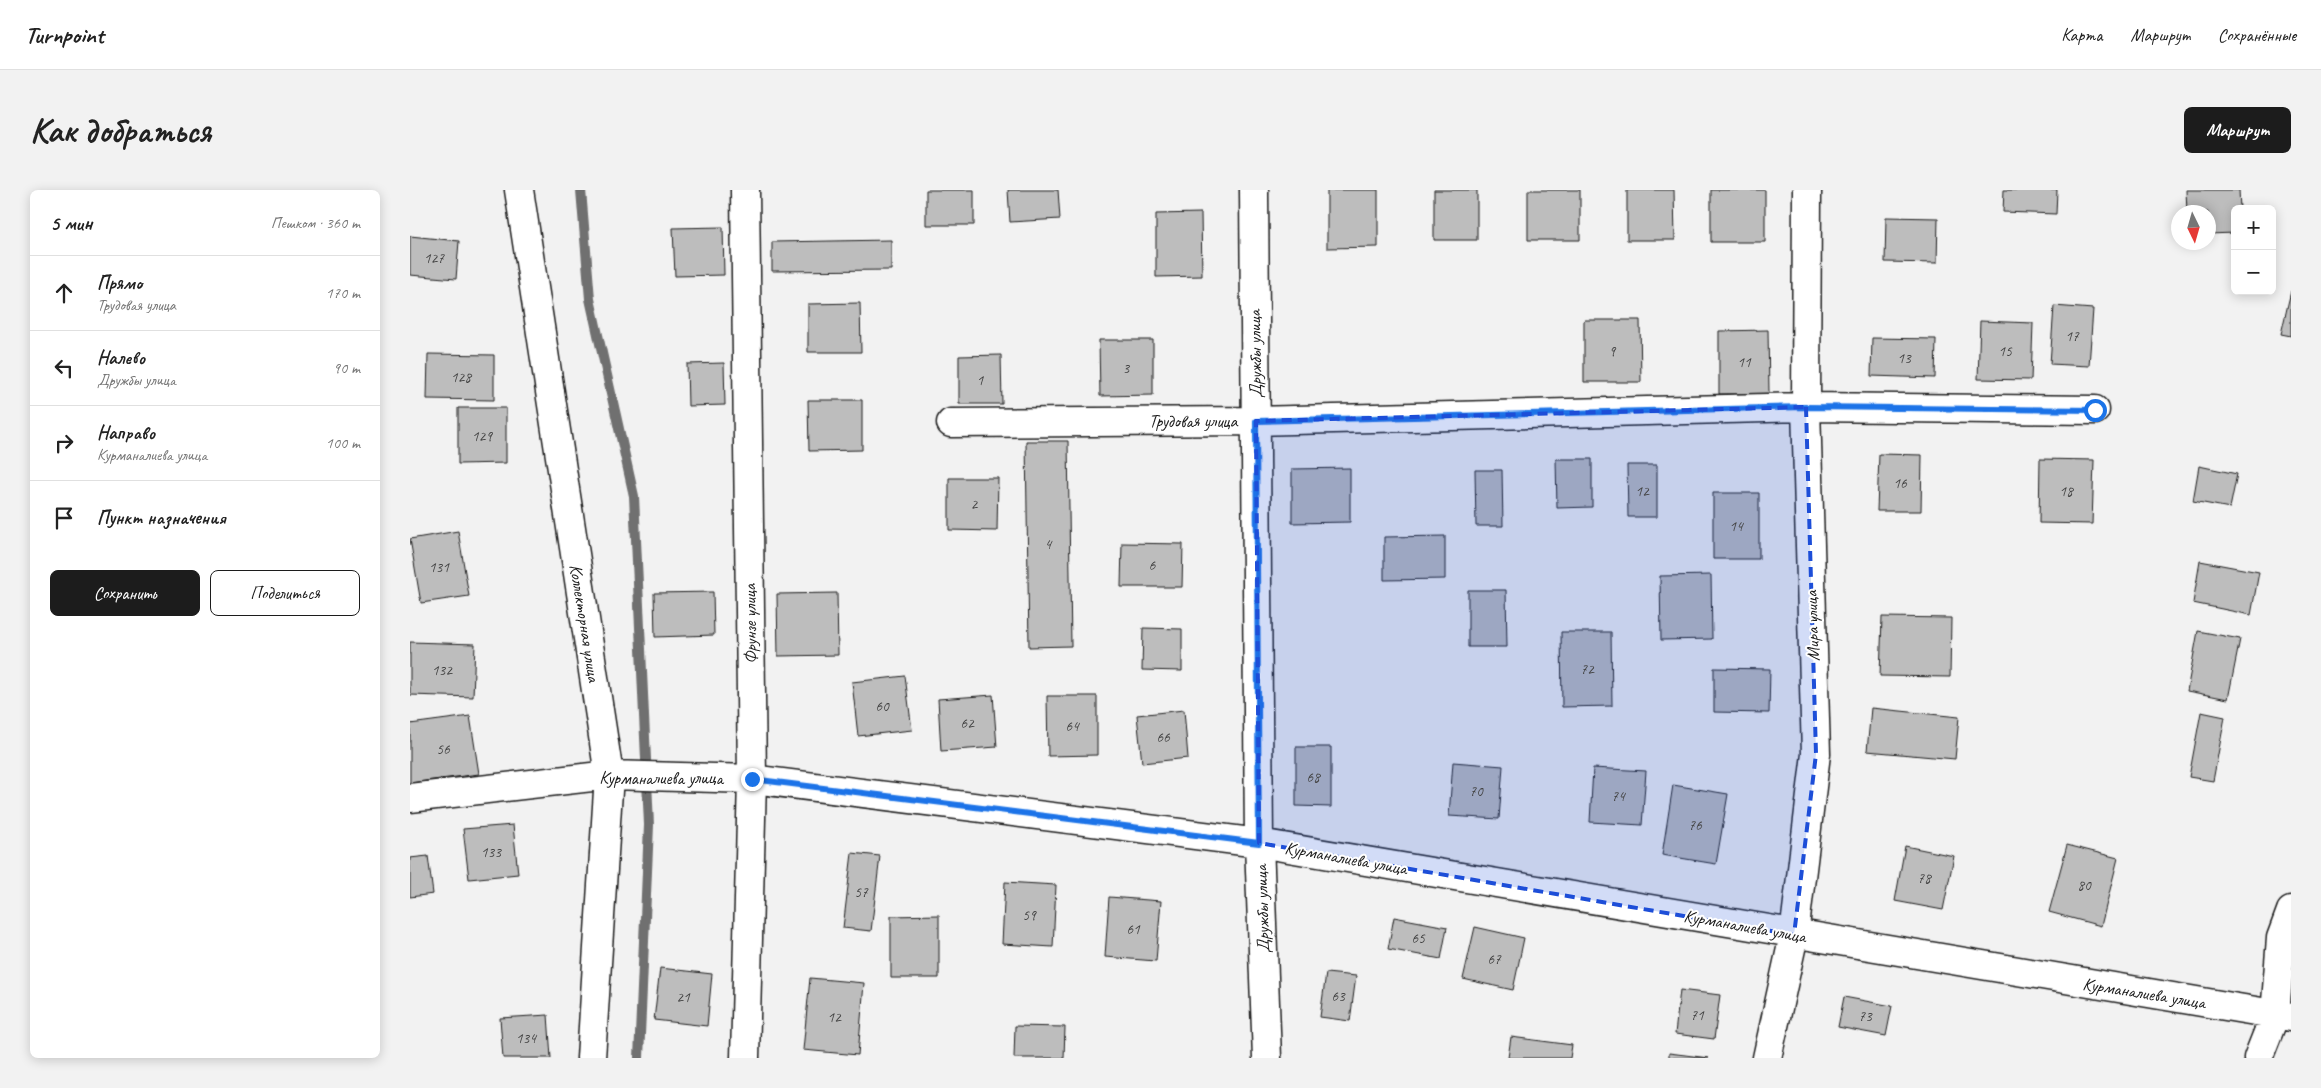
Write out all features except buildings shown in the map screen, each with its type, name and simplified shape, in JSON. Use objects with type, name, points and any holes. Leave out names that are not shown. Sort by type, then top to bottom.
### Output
[{"type":"street","name":"Коллекторная улица","points":[[518,190],[609,775],[591,1058]]},
{"type":"street","name":"Фрунзе улица","points":[[745,190],[752,779],[745,1058]]},
{"type":"street","name":"Дружбы улица","points":[[1254,190],[1259,843],[1267,1058]]},
{"type":"street","name":"Мира улица","points":[[1767,1058],[1794,935],[1816,754],[1806,407],[1808,190]]},
{"type":"street","name":"Трудовая улица","points":[[951,423],[1256,421],[1806,407],[2095,410]]},
{"type":"street","name":"Курманалиева улица","points":[[410,798],[609,775],[752,779],[1259,843],[1794,935],[2283,1016]]},
{"type":"street","points":[[2258,1058],[2283,1016],[2281,938],[2291,911]]},
{"type":"highlighted area","points":[[1806,407],[1816,754],[1794,935],[1259,843],[1256,421]]},
{"type":"waterway","points":[[581,190],[590,299],[634,496],[649,825],[639,1058]]},
{"type":"route","points":[[752,779],[1259,843],[1256,421],[1806,407],[2095,410]]}]
